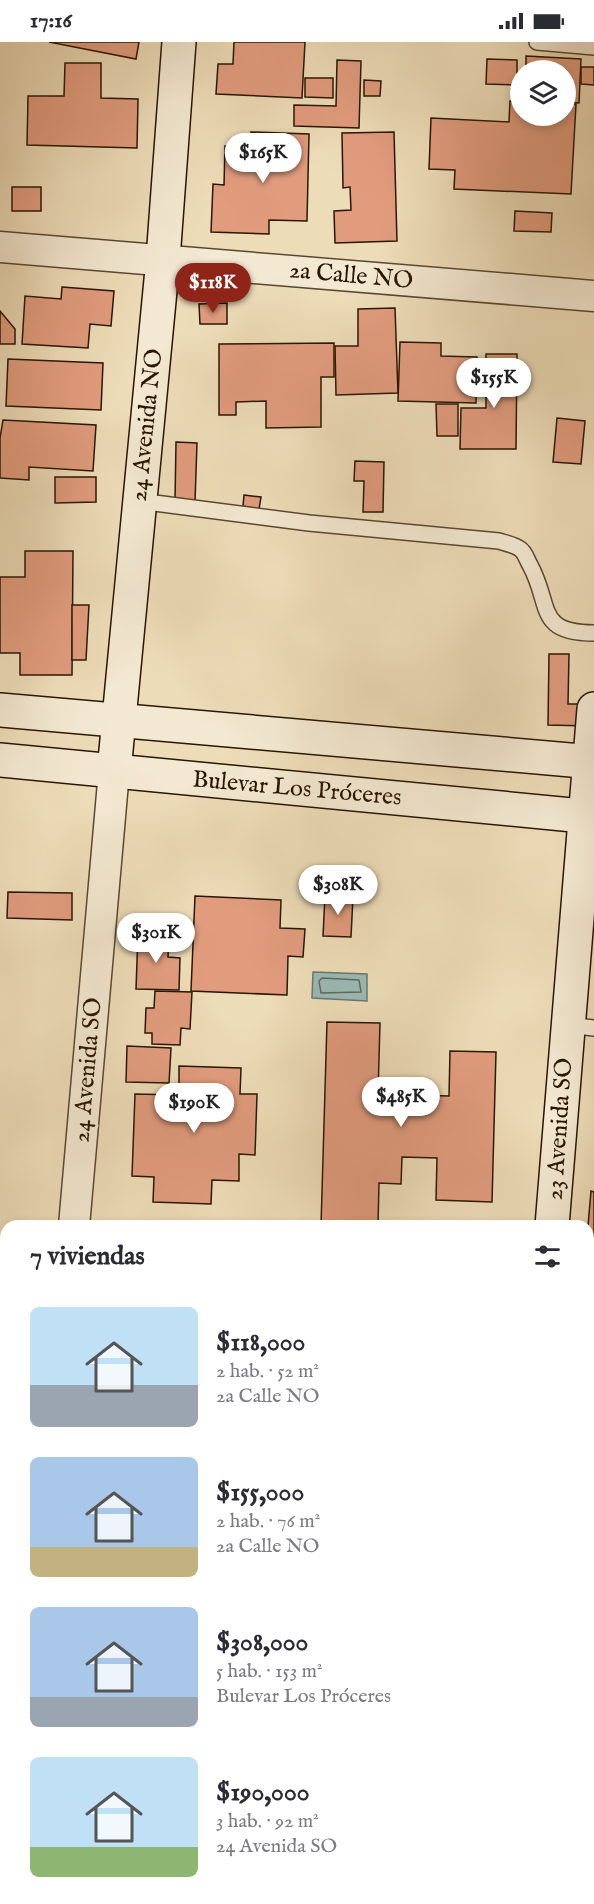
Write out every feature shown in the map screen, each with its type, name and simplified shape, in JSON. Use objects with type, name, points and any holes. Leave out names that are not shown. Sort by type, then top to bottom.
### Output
[{"type":"street","name":"24 Avenida NO","points":[[114,771],[117,720],[163,260],[179,42]]},
{"type":"street","name":"2a Calle NO","points":[[0,247],[594,296]]},
{"type":"street","name":"23 Avenida SO","points":[[553,1220],[581,1026],[594,709]]},
{"type":"street","points":[[0,710],[592,761]]},
{"type":"street","name":"Bulevar Los Próceres","points":[[0,760],[589,817]]},
{"type":"street","name":"24 Avenida SO","points":[[75,1220],[114,771]]},
{"type":"lane","points":[[537,42],[594,47]]},
{"type":"lane","points":[[139,501],[309,523],[499,541],[522,550],[537,577],[550,620],[560,629],[574,633],[594,633]]},
{"type":"water","points":[[313,972],[367,974],[367,1001],[312,998]]},
{"type":"building","points":[[49,42],[139,42],[136,59]]},
{"type":"building","points":[[234,42],[305,42],[302,98],[216,94],[218,64],[233,64]]},
{"type":"building","points":[[526,56],[581,59],[579,103],[576,103],[576,60],[526,60]]},
{"type":"building","points":[[487,59],[517,60],[510,60],[510,85],[486,84]]},
{"type":"building","points":[[337,60],[361,61],[359,128],[294,126],[294,105],[336,106]]},
{"type":"building","points":[[65,63],[101,63],[101,98],[138,99],[137,148],[27,145],[28,96],[64,96]]},
{"type":"building","points":[[581,67],[594,67],[594,85],[581,84]]},
{"type":"building","points":[[305,78],[333,78],[333,98],[305,97]]},
{"type":"building","points":[[364,80],[381,81],[380,96],[364,96]]},
{"type":"building","points":[[510,101],[510,126],[575,126],[571,194],[454,189],[455,170],[429,169],[431,118],[509,122]]},
{"type":"building","points":[[251,132],[309,134],[307,221],[269,220],[269,234],[211,232],[213,184],[224,185],[225,146],[251,146]]},
{"type":"building","points":[[394,132],[397,241],[335,243],[334,211],[351,210],[350,187],[343,188],[342,133]]},
{"type":"building","points":[[12,187],[41,187],[41,211],[12,211]]},
{"type":"building","points":[[515,211],[552,213],[551,232],[514,231]]},
{"type":"building","points":[[62,287],[114,291],[111,326],[90,324],[88,348],[22,344],[25,296],[61,299]]},
{"type":"building","points":[[227,303],[227,324],[200,324],[199,304]]},
{"type":"building","points":[[395,308],[398,393],[336,395],[335,346],[358,346],[358,309]]},
{"type":"building","points":[[0,311],[15,329],[15,344],[0,344]]},
{"type":"building","points":[[400,342],[441,343],[441,356],[477,357],[476,403],[398,401]]},
{"type":"building","points":[[334,343],[334,377],[321,377],[321,427],[266,428],[266,401],[236,402],[236,415],[219,415],[219,344]]},
{"type":"building","points":[[486,354],[517,354],[516,449],[460,449],[461,408],[486,408]]},
{"type":"building","points":[[8,359],[103,363],[101,410],[6,406]]},
{"type":"building","points":[[436,404],[458,404],[458,436],[437,436]]},
{"type":"building","points":[[557,418],[585,421],[581,464],[553,462]]},
{"type":"building","points":[[3,420],[96,425],[93,471],[29,467],[29,480],[0,478],[0,438]]},
{"type":"building","points":[[176,442],[197,443],[195,502],[175,501]]},
{"type":"building","points":[[355,461],[384,462],[383,512],[363,512],[364,481],[354,481]]},
{"type":"building","points":[[55,477],[96,477],[96,502],[55,503]]},
{"type":"building","points":[[244,495],[261,497],[259,509],[243,506]]},
{"type":"building","points":[[25,551],[73,551],[72,675],[20,675],[20,653],[0,653],[0,577],[25,577]]},
{"type":"building","points":[[72,605],[89,605],[86,660],[72,660]]},
{"type":"building","points":[[549,654],[569,654],[568,704],[588,704],[588,726],[548,725]]},
{"type":"building","points":[[8,892],[72,893],[72,920],[7,918]]},
{"type":"building","points":[[195,896],[281,900],[280,928],[305,929],[303,957],[288,956],[287,995],[191,991]]},
{"type":"building","points":[[325,896],[353,897],[351,937],[323,936]]},
{"type":"building","points":[[138,934],[169,935],[168,957],[180,958],[179,990],[136,989]]},
{"type":"building","points":[[155,991],[192,992],[190,1029],[181,1028],[180,1045],[152,1044],[152,1033],[145,1033],[146,1008],[154,1008]]},
{"type":"building","points":[[327,1022],[380,1023],[378,1094],[449,1096],[450,1051],[496,1052],[492,1202],[436,1200],[437,1158],[402,1157],[401,1184],[379,1183],[378,1220],[321,1220]]},
{"type":"building","points":[[127,1046],[171,1048],[169,1083],[126,1082]]},
{"type":"building","points":[[179,1066],[241,1068],[240,1094],[257,1094],[255,1155],[239,1154],[239,1181],[212,1180],[211,1204],[153,1202],[154,1177],[132,1176],[135,1094],[179,1095]]},
{"type":"building","points":[[591,1191],[594,1192],[594,1220],[589,1220]]}]
